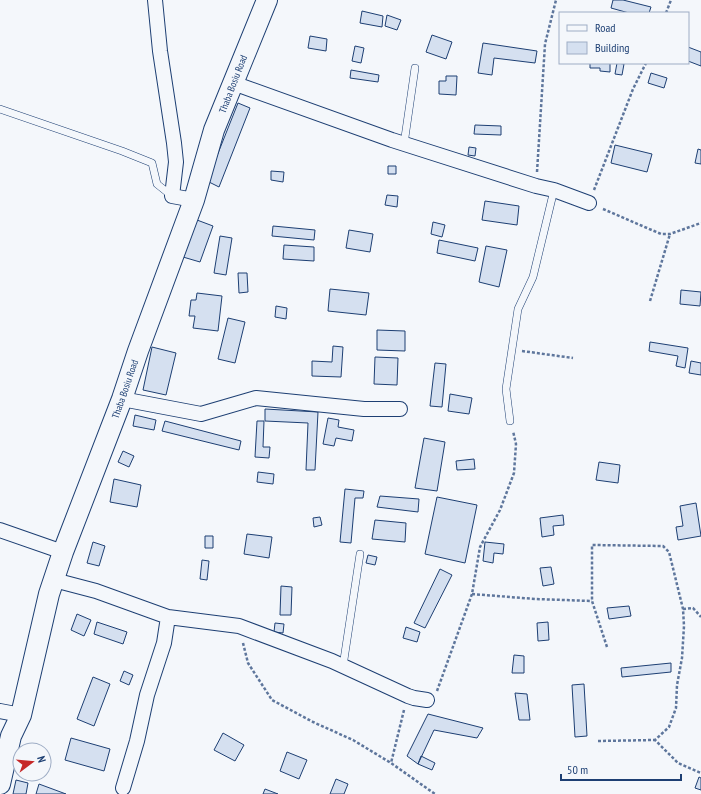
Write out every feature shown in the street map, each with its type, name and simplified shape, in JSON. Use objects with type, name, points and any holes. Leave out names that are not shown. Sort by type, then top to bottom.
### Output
[{"type":"street","points":[[155,0],[160,50],[176,162],[172,196],[194,200]]},
{"type":"street","name":"Thaba Bosiu Road","points":[[0,784],[11,736],[21,715],[49,594],[63,552],[122,399],[138,351],[194,200],[214,130],[267,0]]},
{"type":"street","points":[[233,83],[404,144],[536,186],[554,190],[589,203]]},
{"type":"street","points":[[122,399],[201,414],[256,398],[364,409],[400,409]]},
{"type":"street","points":[[0,530],[63,552]]},
{"type":"street","points":[[54,580],[96,591],[168,617],[239,626],[343,666],[408,696],[427,700]]},
{"type":"street","points":[[125,792],[146,695],[164,643],[168,617]]},
{"type":"street","points":[[0,711],[21,715]]},
{"type":"lane","points":[[404,144],[415,68]]},
{"type":"lane","points":[[0,109],[122,151],[152,164],[158,184],[172,196]]},
{"type":"lane","points":[[510,421],[506,389],[518,309],[533,277],[554,190]]},
{"type":"lane","points":[[343,666],[360,554]]},
{"type":"path","points":[[536,186],[546,44],[556,0]]},
{"type":"path","points":[[666,12],[670,0]]},
{"type":"path","points":[[646,64],[633,89],[589,203],[661,234],[670,234],[701,223]]},
{"type":"path","points":[[650,301],[670,234]]},
{"type":"path","points":[[511,349],[573,358]]},
{"type":"path","points":[[427,700],[438,690],[472,594],[480,546],[500,510],[514,473],[516,444],[510,421]]},
{"type":"path","points":[[598,741],[655,740],[669,727],[676,708],[677,685],[682,658],[684,626],[683,609],[669,552],[663,546],[592,545],[592,601],[607,647]]},
{"type":"path","points":[[472,594],[535,599],[592,601]]},
{"type":"path","points":[[683,609],[693,608],[701,617]]},
{"type":"path","points":[[246,629],[243,643],[248,663],[272,700],[313,722],[353,740],[391,763],[435,794]]},
{"type":"path","points":[[391,763],[408,696]]},
{"type":"path","points":[[655,740],[678,763],[701,773]]},
{"type":"building","points":[[613,0],[623,0],[651,7],[649,12],[625,12],[611,8]]},
{"type":"building","points":[[362,11],[383,16],[382,27],[360,23]]},
{"type":"building","points":[[387,15],[401,20],[397,30],[385,26]]},
{"type":"building","points":[[432,35],[452,42],[446,59],[426,52]]},
{"type":"building","points":[[310,36],[327,39],[326,51],[308,48]]},
{"type":"building","points":[[483,43],[537,51],[535,63],[494,58],[492,75],[478,73]]},
{"type":"building","points":[[355,46],[364,48],[361,63],[352,61]]},
{"type":"building","points":[[689,47],[701,52],[701,66],[689,61]]},
{"type":"building","points":[[590,64],[610,64],[610,72],[600,71],[600,68],[590,68]]},
{"type":"building","points":[[617,64],[624,64],[622,75],[615,74]]},
{"type":"building","points":[[351,70],[379,75],[378,82],[350,78]]},
{"type":"building","points":[[651,73],[667,78],[664,88],[648,83]]},
{"type":"building","points":[[446,76],[457,76],[456,95],[439,94],[439,81],[446,81]]},
{"type":"building","points":[[238,103],[250,108],[219,187],[207,181]]},
{"type":"building","points":[[475,125],[501,126],[501,135],[474,134]]},
{"type":"building","points":[[615,145],[652,154],[647,172],[611,163]]},
{"type":"building","points":[[469,147],[476,148],[475,156],[468,155]]},
{"type":"building","points":[[698,149],[701,150],[701,164],[695,163]]},
{"type":"building","points":[[388,166],[396,166],[396,174],[388,174]]},
{"type":"building","points":[[271,171],[284,172],[283,182],[271,180]]},
{"type":"building","points":[[387,195],[398,196],[397,207],[385,205]]},
{"type":"building","points":[[485,201],[519,206],[517,225],[482,220]]},
{"type":"building","points":[[197,220],[213,226],[200,262],[183,257]]},
{"type":"building","points":[[433,222],[445,225],[442,237],[431,234]]},
{"type":"building","points":[[273,226],[315,230],[314,240],[272,236]]},
{"type":"building","points":[[349,230],[373,234],[370,252],[346,248]]},
{"type":"building","points":[[220,236],[232,238],[226,275],[214,273]]},
{"type":"building","points":[[439,240],[478,248],[475,261],[437,253]]},
{"type":"building","points":[[284,245],[314,247],[314,261],[283,259]]},
{"type":"building","points":[[486,246],[507,250],[499,287],[479,282]]},
{"type":"building","points":[[238,273],[247,273],[248,292],[239,293]]},
{"type":"building","points":[[330,289],[369,293],[366,315],[328,311]]},
{"type":"building","points":[[681,290],[701,292],[700,306],[680,304]]},
{"type":"building","points":[[197,293],[222,296],[218,331],[193,328],[195,316],[189,316],[191,300],[196,300]]},
{"type":"building","points":[[276,306],[287,308],[286,319],[275,317]]},
{"type":"building","points":[[228,318],[245,322],[235,363],[218,359]]},
{"type":"building","points":[[377,330],[405,331],[405,351],[377,350]]},
{"type":"building","points":[[650,342],[688,348],[685,368],[676,366],[678,356],[649,351]]},
{"type":"building","points":[[333,346],[343,347],[341,377],[312,376],[312,361],[332,362]]},
{"type":"building","points":[[152,347],[176,353],[166,395],[143,390]]},
{"type":"building","points":[[375,357],[398,358],[397,385],[374,384]]},
{"type":"building","points":[[691,361],[701,363],[701,375],[689,373]]},
{"type":"building","points":[[435,363],[446,364],[442,407],[430,406]]},
{"type":"building","points":[[450,394],[472,398],[469,414],[448,411]]},
{"type":"building","points":[[265,409],[318,412],[315,470],[306,470],[308,423],[265,421]]},
{"type":"building","points":[[135,415],[156,420],[154,430],[133,426]]},
{"type":"building","points":[[328,418],[339,420],[338,427],[354,430],[352,441],[336,438],[334,446],[323,444]]},
{"type":"building","points":[[165,421],[241,441],[239,450],[162,431]]},
{"type":"building","points":[[257,421],[264,421],[263,447],[270,447],[269,458],[255,457]]},
{"type":"building","points":[[424,438],[445,442],[437,491],[415,488]]},
{"type":"building","points":[[123,451],[134,456],[129,467],[118,462]]},
{"type":"building","points":[[474,459],[475,469],[457,470],[456,461]]},
{"type":"building","points":[[599,462],[620,465],[618,483],[596,480]]},
{"type":"building","points":[[258,472],[274,474],[273,484],[257,482]]},
{"type":"building","points":[[114,479],[141,485],[137,507],[110,502]]},
{"type":"building","points":[[345,489],[364,491],[363,498],[355,498],[351,543],[340,542]]},
{"type":"building","points":[[380,496],[419,499],[418,512],[377,507]]},
{"type":"building","points":[[437,497],[477,505],[465,563],[425,554]]},
{"type":"building","points":[[696,503],[701,536],[678,540],[676,527],[683,526],[680,506]]},
{"type":"building","points":[[563,515],[564,525],[553,526],[554,535],[542,537],[540,518]]},
{"type":"building","points":[[320,517],[322,525],[314,527],[313,518]]},
{"type":"building","points":[[375,520],[406,523],[405,542],[372,539]]},
{"type":"building","points":[[247,534],[272,537],[269,558],[244,554]]},
{"type":"building","points":[[205,536],[213,536],[213,548],[205,548]]},
{"type":"building","points":[[93,542],[105,546],[99,566],[87,563]]},
{"type":"building","points":[[485,542],[504,544],[503,554],[494,553],[493,563],[483,561]]},
{"type":"building","points":[[368,555],[377,557],[375,565],[366,563]]},
{"type":"building","points":[[202,560],[209,561],[207,580],[200,579]]},
{"type":"building","points":[[551,567],[554,584],[543,586],[540,568]]},
{"type":"building","points":[[440,569],[452,575],[425,628],[414,623]]},
{"type":"building","points":[[281,586],[292,587],[291,615],[280,615]]},
{"type":"building","points":[[629,606],[631,616],[609,619],[607,608]]},
{"type":"building","points":[[77,614],[91,620],[84,636],[71,630]]},
{"type":"building","points":[[97,622],[127,632],[123,644],[94,634]]},
{"type":"building","points":[[548,622],[549,640],[538,641],[537,623]]},
{"type":"building","points":[[275,623],[284,624],[283,633],[274,632]]},
{"type":"building","points":[[406,627],[420,632],[417,642],[403,638]]},
{"type":"building","points":[[514,655],[524,656],[524,673],[512,673]]},
{"type":"building","points":[[671,663],[671,672],[622,677],[621,668]]},
{"type":"building","points":[[124,671],[133,675],[129,685],[120,681]]},
{"type":"building","points":[[93,677],[110,684],[94,726],[77,719]]},
{"type":"building","points":[[584,684],[587,736],[575,737],[572,685]]},
{"type":"building","points":[[515,693],[527,694],[530,720],[519,720]]},
{"type":"building","points":[[428,714],[483,728],[477,738],[434,730],[418,764],[407,756]]},
{"type":"building","points":[[223,733],[244,745],[235,761],[214,750]]},
{"type":"building","points":[[71,738],[110,749],[104,771],[65,760]]},
{"type":"building","points":[[287,752],[307,760],[299,779],[280,771]]},
{"type":"building","points":[[421,756],[435,763],[432,770],[418,764]]},
{"type":"building","points":[[699,777],[701,778],[701,790],[695,788]]},
{"type":"building","points":[[336,779],[348,784],[344,794],[330,794]]},
{"type":"building","points":[[16,782],[28,783],[26,794],[13,794]]},
{"type":"building","points":[[39,784],[66,794],[36,794]]},
{"type":"building","points":[[265,789],[278,794],[263,794]]}]
